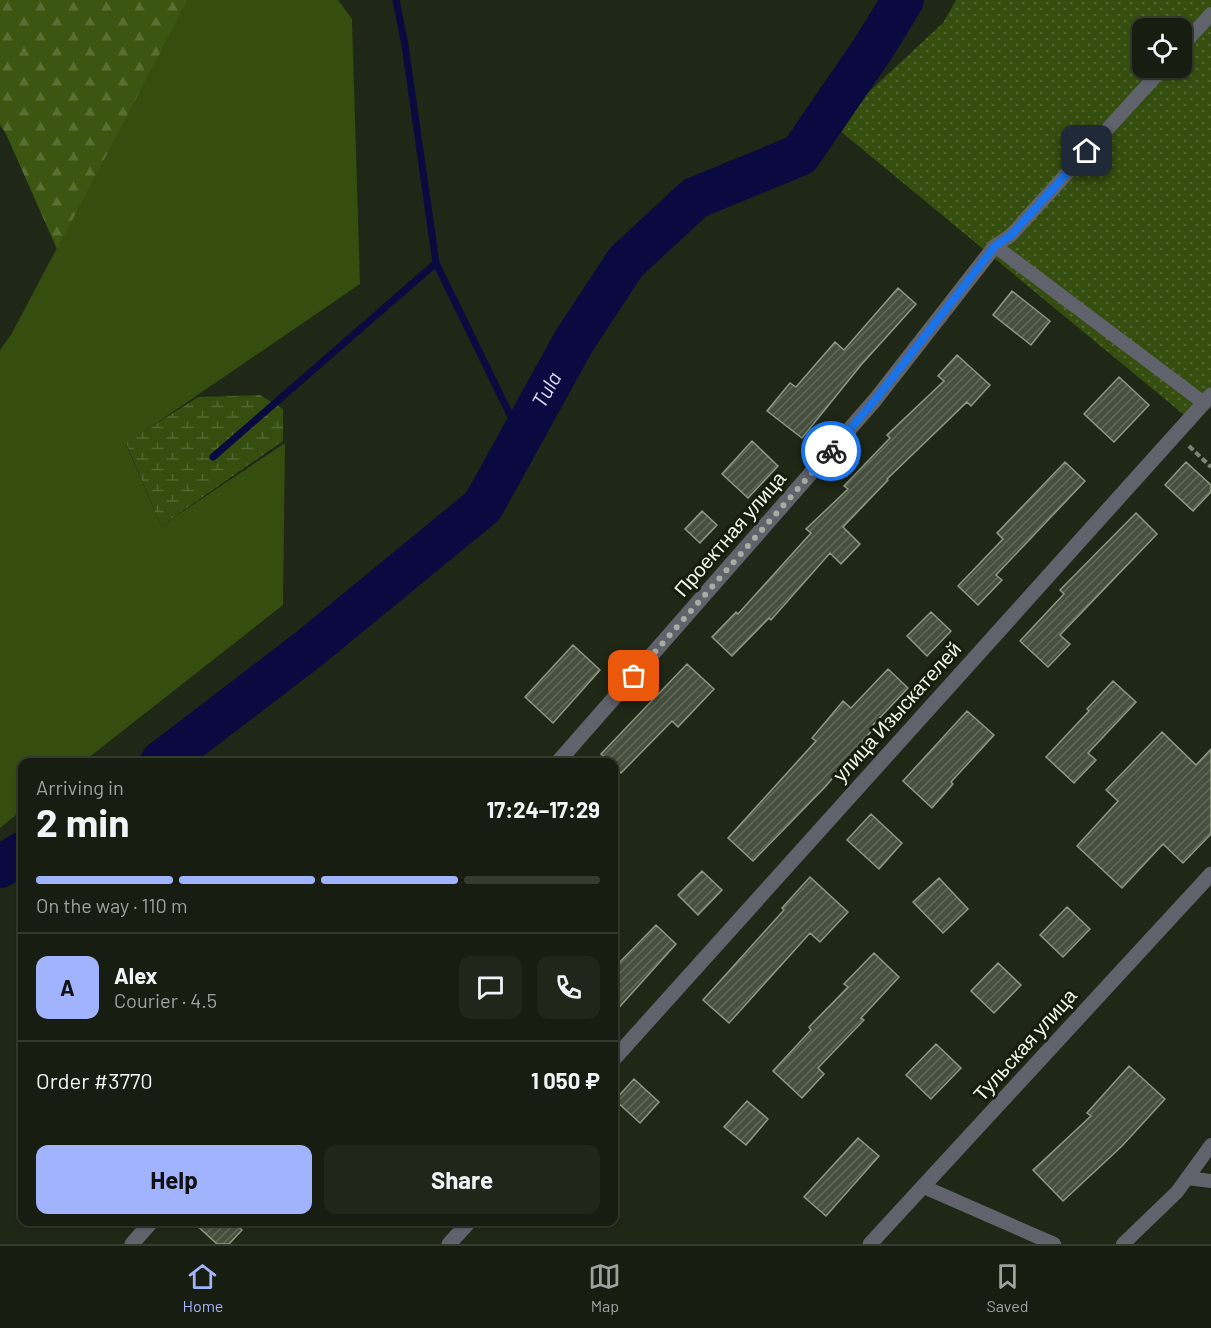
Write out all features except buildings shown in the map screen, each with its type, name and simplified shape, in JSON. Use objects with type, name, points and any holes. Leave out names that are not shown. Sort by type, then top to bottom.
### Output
[{"type":"street","name":"Проектная улица","points":[[562,758],[875,400],[995,246]]},
{"type":"street","name":"улица Изыскателей","points":[[618,1055],[1208,399]]},
{"type":"street","name":"Тульская улица","points":[[870,1244],[1211,874]]},
{"type":"street","points":[[132,1244],[148,1226]]},
{"type":"street","points":[[449,1244],[465,1226]]},
{"type":"lane","points":[[1192,35],[1211,14]]},
{"type":"lane","points":[[1153,78],[1011,235],[995,246],[1208,399]]},
{"type":"lane","points":[[1123,1244],[1177,1192],[1211,1145]]},
{"type":"lane","points":[[1187,1178],[1211,1181]]},
{"type":"lane","points":[[924,1187],[1054,1244]]},
{"type":"green space","points":[[0,0],[188,0],[57,249],[0,125]]},
{"type":"green space","points":[[188,0],[338,0],[352,19],[360,284],[126,444],[161,526],[285,443],[283,605],[88,758],[18,758],[18,813],[0,828],[0,350],[12,333]]},
{"type":"green space","points":[[956,0],[1211,0],[1211,394],[1189,419],[833,125],[943,23]]},
{"type":"green space","points":[[260,395],[283,409],[283,441],[161,526],[126,443],[198,397]]},
{"type":"waterway","points":[[396,0],[405,45],[436,263],[517,429],[483,506]]},
{"type":"waterway","name":"Tula","points":[[166,758],[310,648],[483,506],[574,341],[626,262],[695,198],[800,155],[874,47],[903,0]]},
{"type":"waterway","points":[[213,457],[436,263]]},
{"type":"waterway","name":"Tula","points":[[0,867],[18,856]]},
{"type":"way so far","points":[[634,676],[831,451]]},
{"type":"route","points":[[831,451],[875,400],[995,246],[1011,235],[1087,151]]}]
